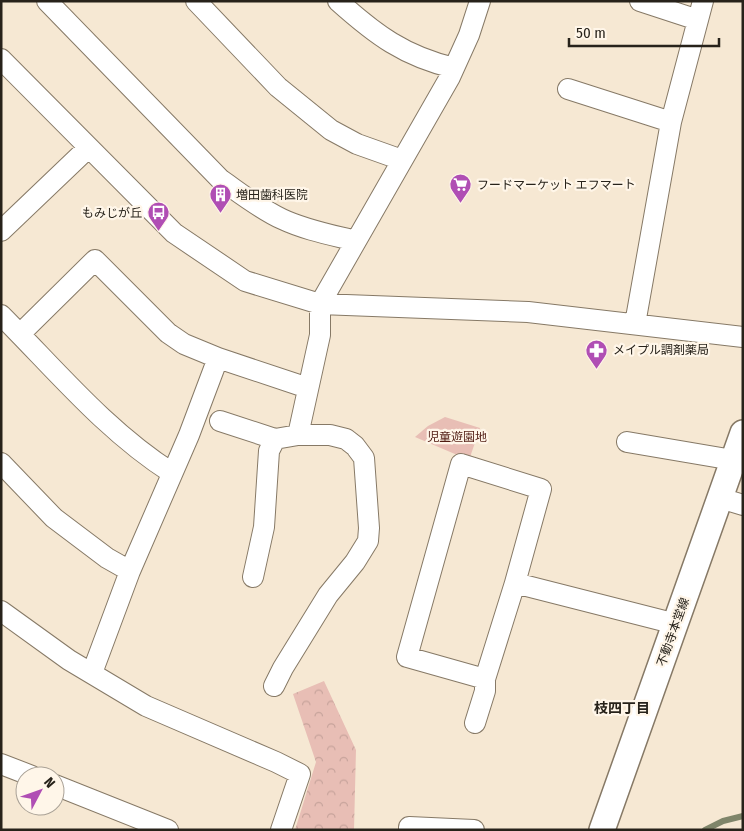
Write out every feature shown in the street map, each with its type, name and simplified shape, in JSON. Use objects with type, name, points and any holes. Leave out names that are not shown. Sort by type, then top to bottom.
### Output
[{"type":"main road","name":"不動寺本堂線","points":[[602,830],[676,624],[732,502],[732,460],[743,433]]},
{"type":"street","points":[[47,1],[220,179],[253,203],[283,220],[321,233],[356,241]]},
{"type":"street","points":[[196,1],[278,87],[331,130],[357,144],[402,160]]},
{"type":"street","points":[[338,1],[367,27],[401,49],[429,62],[454,68]]},
{"type":"street","points":[[298,434],[320,335],[320,304],[454,68],[469,35],[480,1]]},
{"type":"street","points":[[635,324],[670,122],[700,11],[640,1]]},
{"type":"street","points":[[1,58],[174,234],[246,281],[320,304],[528,312],[743,337]]},
{"type":"street","points":[[568,89],[670,122]]},
{"type":"street","points":[[1,231],[88,148]]},
{"type":"street","points":[[20,334],[95,260],[168,333],[184,344],[218,358],[308,388]]},
{"type":"street","points":[[1,315],[116,430],[149,458],[172,472]]},
{"type":"street","points":[[92,674],[130,571],[189,435],[218,358]]},
{"type":"street","points":[[220,421],[275,439],[298,434],[330,435],[346,439],[364,458],[370,528],[368,541],[355,562],[328,596],[283,668],[274,686]]},
{"type":"street","points":[[252,577],[264,527],[269,452],[275,439]]},
{"type":"street","points":[[627,442],[732,460]]},
{"type":"street","points":[[1,463],[54,518],[107,558],[130,571]]},
{"type":"street","points":[[475,722],[485,691],[485,679],[515,583],[540,489],[461,464],[407,657],[485,679]]},
{"type":"street","points":[[515,583],[676,624]]},
{"type":"street","points":[[1,611],[69,660],[146,706],[300,774],[281,830]]},
{"type":"street","points":[[1,764],[15,769]]},
{"type":"street","points":[[65,789],[168,830]]},
{"type":"street","points":[[409,830],[409,827],[474,830]]},
{"type":"green space","name":"児童遊園地","points":[[445,417],[480,428],[469,460],[415,437],[428,426]]},
{"type":"green space","points":[[324,681],[356,750],[354,830],[295,830],[316,762],[293,694]]},
{"type":"waterway","points":[[705,830],[723,821],[743,816]]},
{"type":"place","name":"フードマーケット エフマート","points":[[461,204]]},
{"type":"place","name":"増田歯科医院","points":[[220,214]]},
{"type":"place","name":"もみじが丘","points":[[158,232]]},
{"type":"place","name":"メイプル調剤薬局","points":[[597,369]]},
{"type":"district","name":"枝四丁目","points":[[622,708]]}]
